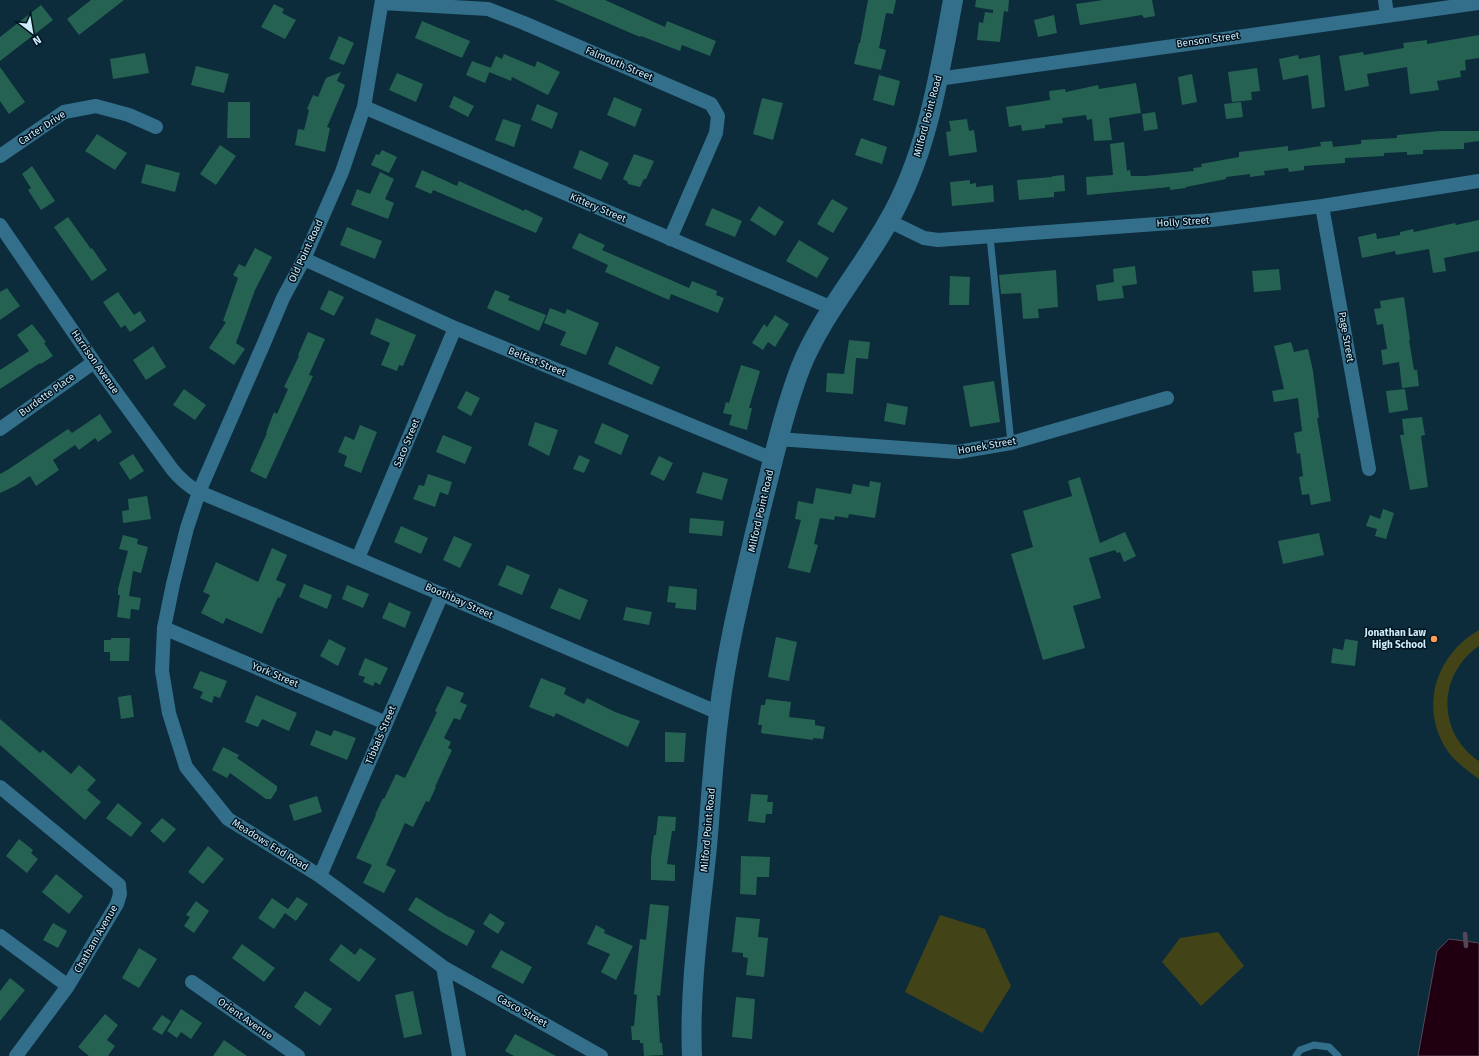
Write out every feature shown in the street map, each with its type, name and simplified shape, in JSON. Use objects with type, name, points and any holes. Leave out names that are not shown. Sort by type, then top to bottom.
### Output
[{"type":"main road","name":"Milford Point Road","points":[[692,1056],[692,984],[719,713],[728,656],[773,459],[788,402],[802,365],[832,308],[889,221],[918,156],[938,79],[953,0]]},
{"type":"street","points":[[1385,0],[1387,15]]},
{"type":"street","name":"Old Point Road","points":[[199,492],[280,304],[304,259],[342,172],[364,107],[382,1]]},
{"type":"street","name":"Falmouth Street","points":[[382,1],[488,9],[524,23],[711,104],[718,116],[716,133],[670,239]]},
{"type":"street","name":"Benson Street","points":[[938,79],[1479,3]]},
{"type":"street","name":"Carter Drive","points":[[0,156],[64,112],[96,106],[129,115],[156,127]]},
{"type":"street","name":"Kittery Street","points":[[364,107],[832,308]]},
{"type":"street","name":"Holly Street","points":[[889,221],[931,240],[990,237],[1212,220],[1322,206],[1479,181]]},
{"type":"street","name":"Page Street","points":[[1322,206],[1369,469]]},
{"type":"street","name":"Harrison Avenue","points":[[0,225],[94,362],[172,469],[179,478],[199,492]]},
{"type":"street","name":"Belfast Street","points":[[304,259],[455,328],[773,459]]},
{"type":"street","name":"Saco Street","points":[[358,558],[455,328]]},
{"type":"street","name":"Burdette Place","points":[[0,429],[94,362]]},
{"type":"street","name":"Honek Street","points":[[778,439],[958,452],[1011,443],[1168,398]]},
{"type":"street","name":"Boothbay Street","points":[[199,492],[358,558],[592,660],[719,713]]},
{"type":"street","name":"Meadows End Road","points":[[199,492],[179,557],[164,628],[162,671],[169,713],[186,767],[228,819],[320,876],[443,967]]},
{"type":"street","name":"Tibbals Street","points":[[320,876],[442,594]]},
{"type":"street","name":"York Street","points":[[164,628],[386,723]]},
{"type":"street","name":"Chatham Avenue","points":[[0,787],[119,885],[120,894],[117,904],[68,986],[16,1056]]},
{"type":"street","points":[[0,936],[68,986]]},
{"type":"street","points":[[443,967],[459,1056]]},
{"type":"street","name":"Casco Street","points":[[443,967],[601,1056]]},
{"type":"street","name":"Orient Avenue","points":[[192,982],[298,1056]]},
{"type":"lane","points":[[990,237],[1011,443]]},
{"type":"lane","points":[[1296,1056],[1300,1050],[1314,1045],[1329,1047],[1338,1056]]},
{"type":"green space","points":[[1479,630],[1479,646],[1465,658],[1455,672],[1449,688],[1448,704],[1449,720],[1455,735],[1465,749],[1479,761],[1479,779],[1459,764],[1449,753],[1440,736],[1434,719],[1433,702],[1436,685],[1442,669],[1451,654],[1464,641]]},
{"type":"green space","points":[[940,915],[985,929],[1011,986],[982,1033],[905,992]]},
{"type":"green space","points":[[1218,932],[1244,966],[1201,1006],[1162,962],[1180,938]]},
{"type":"shaded area","points":[[1449,939],[1479,943],[1479,1056],[1418,1056],[1437,951]]},
{"type":"building","points":[[91,0],[124,0],[79,35],[67,19]]},
{"type":"building","points":[[554,0],[605,0],[665,27],[667,21],[716,41],[710,56],[682,45],[680,51],[641,36],[640,37]]},
{"type":"building","points":[[868,0],[896,0],[893,14],[886,13],[879,48],[886,50],[881,70],[854,64],[860,43]]},
{"type":"building","points":[[976,0],[1009,0],[1008,12],[1004,11],[1000,42],[977,40],[979,22],[983,23],[985,12],[993,13],[993,10],[975,7]]},
{"type":"building","points":[[1103,0],[1152,0],[1155,16],[1144,18],[1142,15],[1080,25],[1076,4]]},
{"type":"building","points":[[274,4],[284,9],[282,13],[296,20],[285,39],[261,27]]},
{"type":"building","points":[[41,5],[53,20],[0,61],[0,37]]},
{"type":"building","points":[[1054,15],[1057,33],[1038,37],[1034,20]]},
{"type":"building","points":[[422,21],[470,41],[462,58],[415,38]]},
{"type":"building","points":[[1479,35],[1479,58],[1465,60],[1466,70],[1460,71],[1461,77],[1437,81],[1439,90],[1410,94],[1407,67],[1367,74],[1369,86],[1345,91],[1339,56],[1363,52],[1364,55],[1404,48],[1403,43],[1427,40],[1427,44]]},
{"type":"building","points":[[339,36],[354,43],[344,65],[329,59]]},
{"type":"building","points":[[145,53],[149,73],[113,79],[110,59]]},
{"type":"building","points":[[504,54],[535,67],[537,61],[560,72],[548,95],[512,77],[511,81],[489,72],[496,56],[502,59]]},
{"type":"building","points":[[1298,55],[1299,59],[1320,55],[1325,107],[1312,109],[1308,75],[1283,80],[1279,59]]},
{"type":"building","points":[[472,61],[491,68],[485,83],[466,75]]},
{"type":"building","points":[[196,66],[229,74],[224,93],[191,85]]},
{"type":"building","points":[[0,67],[25,102],[9,114],[0,101]]},
{"type":"building","points":[[1257,68],[1260,91],[1251,92],[1252,100],[1232,102],[1228,72]]},
{"type":"building","points":[[341,72],[337,81],[345,85],[327,127],[330,128],[325,152],[295,145],[298,129],[304,130],[309,110],[307,109],[313,95],[318,97],[326,78]]},
{"type":"building","points":[[397,73],[423,84],[416,102],[389,90]]},
{"type":"building","points":[[1192,74],[1197,102],[1182,105],[1178,77]]},
{"type":"building","points":[[879,75],[900,81],[894,106],[873,100]]},
{"type":"building","points":[[1136,83],[1141,113],[1109,118],[1112,140],[1094,141],[1092,119],[1087,120],[1086,115],[1062,118],[1063,123],[1045,125],[1045,128],[1022,131],[1021,125],[1009,127],[1006,107],[1050,100],[1049,91],[1065,89],[1066,92],[1098,85],[1099,89]]},
{"type":"building","points":[[454,96],[474,106],[468,117],[449,107]]},
{"type":"building","points":[[614,97],[642,109],[635,127],[607,115]]},
{"type":"building","points":[[762,98],[783,103],[773,140],[753,134]]},
{"type":"building","points":[[228,102],[250,102],[250,138],[227,138]]},
{"type":"building","points":[[1241,102],[1243,117],[1226,119],[1224,104]]},
{"type":"building","points":[[537,104],[558,113],[552,129],[531,120]]},
{"type":"building","points":[[1155,112],[1158,129],[1144,131],[1142,114]]},
{"type":"building","points":[[503,119],[521,125],[514,147],[495,140]]},
{"type":"building","points":[[967,119],[969,131],[974,130],[977,152],[949,156],[946,132],[951,131],[949,121]]},
{"type":"building","points":[[1440,131],[1479,131],[1479,141],[1464,143],[1464,149],[1423,150],[1423,154],[1407,155],[1407,152],[1384,153],[1384,156],[1345,158],[1345,163],[1304,166],[1304,170],[1289,172],[1288,168],[1264,171],[1265,175],[1250,177],[1250,174],[1226,177],[1226,179],[1186,188],[1170,190],[1170,187],[1087,195],[1086,177],[1113,175],[1110,144],[1124,142],[1127,171],[1130,170],[1131,176],[1145,176],[1194,171],[1193,168],[1202,167],[1201,164],[1239,157],[1239,152],[1288,146],[1288,151],[1321,146],[1320,142],[1332,141],[1333,147],[1361,144],[1361,140],[1397,138],[1397,135]]},
{"type":"building","points":[[97,134],[127,153],[115,170],[85,151]]},
{"type":"building","points":[[861,138],[887,147],[882,164],[855,155]]},
{"type":"building","points":[[220,145],[236,156],[216,185],[200,174]]},
{"type":"building","points":[[382,150],[397,157],[389,173],[371,165],[376,154],[379,155]]},
{"type":"building","points":[[580,150],[609,163],[601,180],[573,168]]},
{"type":"building","points":[[634,154],[654,161],[646,179],[644,179],[640,187],[628,184],[628,182],[623,179]]},
{"type":"building","points":[[146,164],[180,173],[175,192],[141,183]]},
{"type":"building","points":[[32,166],[55,201],[41,210],[28,190],[31,188],[22,174]]},
{"type":"building","points":[[422,170],[457,186],[459,181],[524,211],[525,209],[543,218],[536,233],[433,190],[431,194],[415,187]]},
{"type":"building","points":[[380,172],[394,179],[385,199],[394,203],[388,219],[351,205],[357,189],[370,194]]},
{"type":"building","points":[[1064,175],[1065,191],[1054,192],[1054,197],[1019,200],[1017,180]]},
{"type":"building","points":[[970,180],[970,184],[976,183],[976,187],[993,185],[994,202],[952,206],[950,182]]},
{"type":"building","points":[[832,199],[848,208],[833,233],[817,224]]},
{"type":"building","points":[[759,206],[784,222],[775,236],[750,220]]},
{"type":"building","points":[[712,208],[742,221],[735,237],[705,225]]},
{"type":"building","points":[[68,217],[107,270],[92,281],[54,227]]},
{"type":"building","points":[[1479,220],[1479,251],[1444,258],[1446,271],[1433,273],[1429,249],[1396,255],[1395,251],[1362,258],[1358,237],[1376,233],[1377,239],[1400,235],[1400,232],[1413,229],[1414,232],[1455,223],[1456,225]]},
{"type":"building","points":[[347,227],[382,241],[375,259],[340,245]]},
{"type":"building","points":[[579,233],[605,245],[602,250],[689,288],[692,281],[717,291],[716,295],[724,298],[718,313],[671,294],[669,300],[605,272],[608,265],[572,248]]},
{"type":"building","points":[[799,240],[829,258],[817,278],[786,261]]},
{"type":"building","points":[[255,248],[272,257],[255,290],[236,343],[245,349],[234,365],[209,348],[226,322],[223,321],[238,278],[233,275],[239,264],[245,267]]},
{"type":"building","points":[[1135,266],[1137,284],[1122,286],[1124,298],[1098,301],[1096,285],[1114,282],[1113,269]]},
{"type":"building","points":[[1279,269],[1281,290],[1254,292],[1252,271]]},
{"type":"building","points":[[1056,270],[1058,307],[1038,309],[1039,318],[1023,319],[1021,293],[1001,294],[999,275]]},
{"type":"building","points":[[950,276],[970,277],[969,305],[949,305]]},
{"type":"building","points":[[7,288],[20,306],[0,320],[0,292]]},
{"type":"building","points":[[329,290],[344,297],[334,316],[320,309]]},
{"type":"building","points":[[495,290],[510,296],[508,300],[546,315],[539,331],[487,308]]},
{"type":"building","points":[[118,292],[134,315],[140,311],[146,321],[130,332],[125,325],[121,328],[103,302]]},
{"type":"building","points":[[1404,297],[1414,370],[1417,370],[1419,386],[1402,388],[1399,362],[1383,365],[1381,350],[1387,349],[1383,324],[1377,325],[1374,309],[1381,308],[1380,301]]},
{"type":"building","points":[[550,308],[565,314],[567,309],[599,323],[586,355],[560,345],[566,332],[544,323]]},
{"type":"building","points":[[775,315],[789,324],[775,347],[768,342],[763,350],[752,343],[764,324],[767,327]]},
{"type":"building","points":[[376,318],[416,335],[403,366],[399,365],[397,371],[381,365],[390,343],[370,334]]},
{"type":"building","points":[[32,324],[46,342],[44,343],[53,356],[0,389],[0,370],[29,351],[17,335]]},
{"type":"building","points":[[308,332],[325,339],[309,375],[313,376],[266,479],[250,471],[267,433],[274,412],[277,414],[288,389],[284,387],[299,356],[298,355]]},
{"type":"building","points":[[849,340],[870,342],[868,359],[856,358],[853,394],[826,392],[827,373],[844,374]]},
{"type":"building","points":[[1291,342],[1294,352],[1308,349],[1313,371],[1319,418],[1317,418],[1331,501],[1311,505],[1309,494],[1302,495],[1299,477],[1303,476],[1300,453],[1297,454],[1294,433],[1302,431],[1298,398],[1274,402],[1272,391],[1284,389],[1274,346]]},
{"type":"building","points":[[153,346],[166,367],[146,380],[133,360]]},
{"type":"building","points":[[616,346],[660,367],[652,385],[608,364]]},
{"type":"building","points":[[741,365],[760,371],[749,408],[752,408],[747,430],[729,425],[732,415],[723,413],[726,402],[729,403]]},
{"type":"building","points":[[994,381],[1000,422],[970,427],[963,386]]},
{"type":"building","points":[[184,389],[206,405],[195,420],[173,405]]},
{"type":"building","points":[[1405,389],[1408,410],[1389,413],[1386,391]]},
{"type":"building","points":[[466,391],[480,398],[471,416],[457,408]]},
{"type":"building","points":[[887,403],[908,407],[905,425],[884,421]]},
{"type":"building","points":[[100,414],[112,432],[98,442],[95,438],[79,450],[75,445],[53,460],[59,470],[36,486],[30,476],[15,486],[0,493],[0,474],[68,429],[72,433]]},
{"type":"building","points":[[1422,417],[1425,435],[1421,436],[1428,487],[1410,490],[1400,435],[1404,435],[1402,419]]},
{"type":"building","points":[[535,422],[558,430],[549,456],[528,445]]},
{"type":"building","points":[[602,423],[629,435],[621,455],[594,443]]},
{"type":"building","points":[[360,425],[377,432],[361,473],[344,466],[347,456],[338,452],[345,436],[354,440]]},
{"type":"building","points":[[443,435],[472,447],[465,464],[436,452]]},
{"type":"building","points":[[133,454],[144,471],[130,480],[119,463]]},
{"type":"building","points":[[579,455],[590,460],[584,473],[573,469]]},
{"type":"building","points":[[659,456],[673,463],[664,481],[650,474]]},
{"type":"building","points":[[703,472],[728,479],[722,500],[696,493]]},
{"type":"building","points":[[428,474],[452,482],[448,495],[440,492],[435,507],[413,499],[419,485],[424,486]]},
{"type":"building","points":[[1080,477],[1100,543],[1125,532],[1136,556],[1124,562],[1120,552],[1117,553],[1115,550],[1089,558],[1101,598],[1073,606],[1085,648],[1043,660],[1011,554],[1033,547],[1023,511],[1072,496],[1068,481]]},
{"type":"building","points":[[870,481],[881,483],[875,518],[849,514],[848,518],[835,516],[834,520],[820,518],[814,544],[818,545],[810,573],[788,568],[801,520],[795,519],[798,501],[813,504],[816,488],[851,494],[853,484],[869,487]]},
{"type":"building","points":[[147,496],[151,519],[123,523],[122,511],[129,510],[128,499]]},
{"type":"building","points":[[1383,509],[1394,513],[1386,539],[1375,536],[1377,529],[1366,526],[1370,515],[1380,519]]},
{"type":"building","points":[[690,518],[724,521],[722,536],[689,533]]},
{"type":"building","points":[[401,526],[428,538],[421,554],[394,542]]},
{"type":"building","points":[[1319,533],[1324,555],[1283,564],[1278,541]]},
{"type":"building","points":[[123,535],[138,539],[137,544],[148,547],[141,573],[133,571],[129,596],[141,598],[139,610],[131,609],[130,619],[117,617],[120,595],[118,595],[118,589],[128,551],[119,549]]},
{"type":"building","points":[[454,536],[472,544],[460,568],[443,560]]},
{"type":"building","points":[[272,548],[287,555],[276,580],[286,584],[280,598],[278,597],[262,634],[226,618],[223,624],[201,613],[210,595],[203,592],[216,562],[258,582]]},
{"type":"building","points":[[507,565],[530,575],[522,595],[498,585]]},
{"type":"building","points":[[304,584],[332,595],[327,609],[299,597]]},
{"type":"building","points":[[347,585],[369,594],[363,608],[342,599]]},
{"type":"building","points":[[669,586],[697,589],[696,610],[675,608],[676,603],[667,602]]},
{"type":"building","points":[[559,588],[588,600],[580,620],[550,608]]},
{"type":"building","points":[[389,602],[411,612],[405,628],[382,618]]},
{"type":"building","points":[[626,607],[652,612],[649,625],[623,620]]},
{"type":"building","points":[[776,637],[797,642],[789,681],[768,677]]},
{"type":"building","points":[[111,638],[130,638],[129,661],[110,661],[110,652],[104,652],[104,640],[111,640]]},
{"type":"building","points":[[329,639],[346,648],[338,666],[320,656]]},
{"type":"building","points":[[1345,639],[1358,641],[1355,666],[1331,663],[1333,648],[1343,650]]},
{"type":"building","points":[[365,658],[388,668],[380,685],[375,682],[373,686],[363,682],[365,677],[358,675]]},
{"type":"building","points":[[200,671],[227,681],[220,698],[214,696],[212,703],[200,698],[203,692],[193,688]]},
{"type":"building","points":[[541,678],[566,688],[564,694],[584,704],[587,698],[615,712],[640,721],[628,747],[556,713],[554,717],[529,707]]},
{"type":"building","points":[[447,686],[464,693],[460,702],[467,705],[460,720],[454,718],[444,738],[451,742],[448,748],[452,750],[429,802],[426,801],[413,827],[405,823],[386,865],[396,870],[384,893],[363,883],[372,865],[356,858],[383,798],[384,799],[396,774],[405,778],[437,712],[435,711]]},
{"type":"building","points":[[131,695],[134,717],[121,719],[118,697]]},
{"type":"building","points":[[256,695],[297,713],[289,731],[262,719],[258,727],[245,722]]},
{"type":"building","points":[[766,699],[791,702],[789,717],[815,720],[815,725],[825,727],[823,739],[813,738],[813,740],[761,733],[762,725],[758,725],[761,705],[765,705]]},
{"type":"building","points":[[0,719],[40,753],[43,750],[71,774],[79,765],[96,780],[87,790],[101,802],[85,820],[0,745]]},
{"type":"building","points":[[316,730],[331,736],[334,730],[356,738],[347,760],[310,745]]},
{"type":"building","points":[[665,732],[686,733],[684,762],[665,762]]},
{"type":"building","points":[[223,747],[239,755],[237,758],[277,786],[277,790],[271,799],[266,799],[230,773],[227,778],[212,770]]},
{"type":"building","points":[[751,794],[768,795],[767,802],[773,802],[772,814],[766,814],[765,823],[748,821]]},
{"type":"building","points":[[317,796],[322,812],[294,821],[289,805]]},
{"type":"building","points":[[118,803],[142,823],[131,837],[106,818]]},
{"type":"building","points":[[658,816],[676,817],[675,831],[672,831],[667,864],[675,865],[675,881],[651,880],[651,858]]},
{"type":"building","points":[[162,818],[176,829],[164,843],[150,831]]},
{"type":"building","points":[[19,839],[33,850],[31,853],[38,859],[27,873],[6,856]]},
{"type":"building","points":[[208,846],[224,859],[203,884],[188,872]]},
{"type":"building","points":[[741,856],[770,857],[769,877],[757,877],[756,895],[740,894]]},
{"type":"building","points":[[56,874],[83,896],[69,914],[42,892]]},
{"type":"building","points":[[297,897],[308,904],[296,921],[285,913],[274,929],[258,918],[272,898],[288,909]]},
{"type":"building","points":[[416,897],[450,918],[475,931],[467,946],[408,910]]},
{"type":"building","points":[[196,901],[209,911],[194,933],[184,926],[190,917],[186,915]]},
{"type":"building","points":[[650,904],[669,906],[660,996],[657,995],[660,1043],[662,1043],[663,1055],[644,1056],[643,1043],[640,1043],[640,1040],[632,1040],[631,1026],[634,1026],[637,995],[634,994],[640,939],[646,940]]},
{"type":"building","points":[[490,913],[505,923],[498,934],[483,924]]},
{"type":"building","points":[[736,917],[760,919],[758,937],[768,938],[764,977],[746,975],[748,958],[743,957],[743,953],[732,952]]},
{"type":"building","points":[[53,923],[67,931],[58,948],[43,940]]},
{"type":"building","points":[[596,925],[605,930],[604,933],[633,946],[616,980],[601,972],[610,954],[587,944]]},
{"type":"building","points":[[242,944],[275,968],[264,982],[232,958]]},
{"type":"building","points":[[341,944],[355,955],[360,948],[376,959],[359,982],[329,960]]},
{"type":"building","points":[[139,948],[157,959],[139,988],[122,978]]},
{"type":"building","points":[[501,950],[532,967],[523,984],[491,967]]},
{"type":"building","points":[[10,978],[25,990],[0,1021],[0,991]]},
{"type":"building","points":[[305,991],[332,1009],[320,1026],[294,1007]]},
{"type":"building","points":[[413,991],[422,1034],[404,1038],[395,995]]},
{"type":"building","points":[[736,997],[755,999],[752,1039],[732,1037]]},
{"type":"building","points":[[181,1009],[202,1023],[191,1039],[181,1032],[177,1038],[167,1031]]},
{"type":"building","points":[[105,1014],[118,1025],[107,1040],[115,1046],[108,1056],[89,1056],[78,1047]]},
{"type":"building","points":[[162,1015],[171,1021],[162,1035],[152,1029]]},
{"type":"building","points":[[515,1034],[556,1056],[514,1056],[505,1051]]},
{"type":"building","points":[[224,1040],[247,1056],[213,1056]]},
{"type":"waterway","points":[[1465,934],[1466,946]]},
{"type":"place","name":"Jonathan Law High School","points":[[1434,639]]}]
